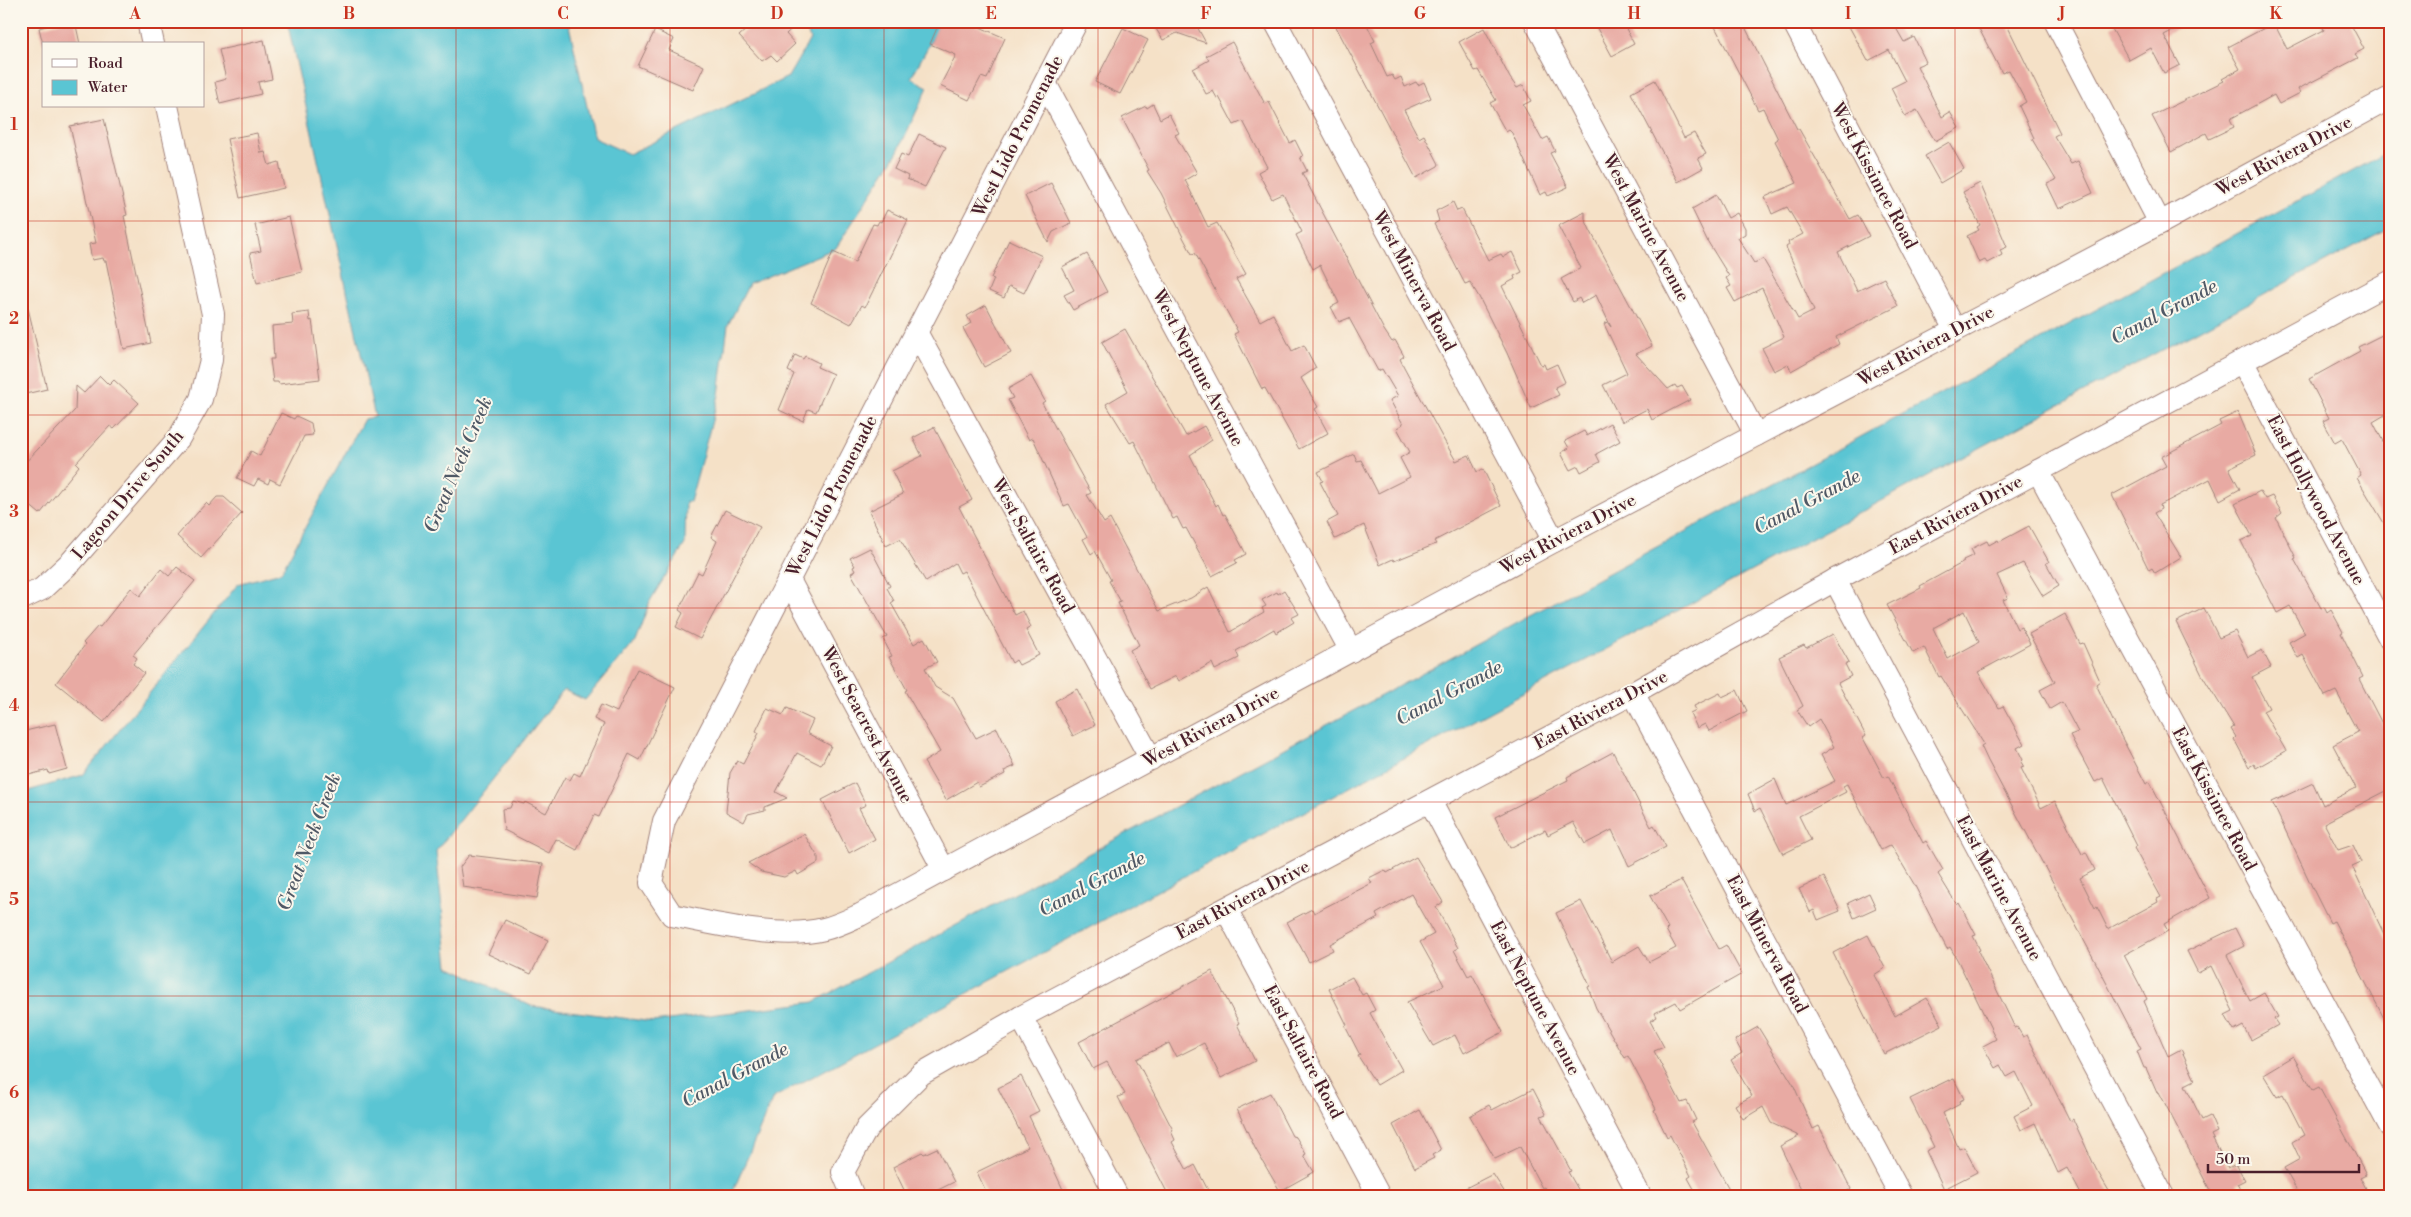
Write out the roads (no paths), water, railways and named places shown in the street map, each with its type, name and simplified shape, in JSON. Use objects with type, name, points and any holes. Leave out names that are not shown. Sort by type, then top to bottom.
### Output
[{"type":"street","points":[[148,21],[153,42]]},
{"type":"street","name":"West Lido Promenade","points":[[736,928],[672,915],[651,883],[664,821],[916,332],[1046,85],[1077,21]]},
{"type":"street","name":"West Minerva Road","points":[[1275,21],[1554,541]]},
{"type":"street","name":"West Marine Avenue","points":[[1535,21],[1756,436]]},
{"type":"street","name":"West Kissimee Road","points":[[1792,21],[1955,330]]},
{"type":"street","points":[[2055,21],[2160,223]]},
{"type":"street","name":"West Neptune Avenue","points":[[1046,85],[1351,651]]},
{"type":"street","name":"West Riviera Drive","points":[[736,928],[782,932],[824,930],[860,915],[1151,760],[1554,541],[2160,223],[2390,98]]},
{"type":"street","name":"Lagoon Drive South","points":[[21,599],[42,589],[72,562],[179,438],[201,399],[211,360],[213,314],[167,108]]},
{"type":"street","name":"East Riviera Drive","points":[[853,1196],[844,1172],[867,1128],[921,1074],[1021,1017],[1634,693],[1835,580],[2390,282]]},
{"type":"street","name":"West Saltaire Road","points":[[916,332],[1151,760]]},
{"type":"street","name":"East Hollywood Avenue","points":[[2242,361],[2390,639]]},
{"type":"street","name":"East Kissimee Road","points":[[2038,472],[2390,1126]]},
{"type":"street","name":"West Seacrest Avenue","points":[[789,580],[944,870]]},
{"type":"street","name":"East Marine Avenue","points":[[1835,580],[2163,1196]]},
{"type":"street","name":"East Minerva Road","points":[[1634,693],[1901,1196]]},
{"type":"street","name":"East Neptune Avenue","points":[[1430,801],[1640,1196]]},
{"type":"street","name":"East Saltaire Road","points":[[1226,909],[1379,1196]]},
{"type":"street","points":[[1021,1017],[1117,1196]]},
{"type":"water","points":[[287,21],[568,21],[594,138],[629,154],[788,77],[810,39],[803,21],[942,21],[911,78],[928,87],[897,153],[836,248],[749,284],[728,325],[719,395],[690,502],[686,501],[685,544],[650,601],[635,641],[585,700],[564,690],[436,851],[448,966],[531,1006],[653,1022],[814,1002],[2390,151],[2390,227],[773,1098],[731,1196],[21,1196],[21,793],[83,775],[238,584],[281,572],[364,419],[375,417]]},
{"type":"water label","name":"Canal Grande","points":[[2164,312]]},
{"type":"water label","name":"Great Neck Creek","points":[[458,465]]},
{"type":"water label","name":"Canal Grande","points":[[1807,502]]},
{"type":"water label","name":"Canal Grande","points":[[1449,693]]},
{"type":"water label","name":"Great Neck Creek","points":[[309,842]]},
{"type":"water label","name":"Canal Grande","points":[[1092,884]]},
{"type":"water label","name":"Canal Grande","points":[[735,1075]]}]
